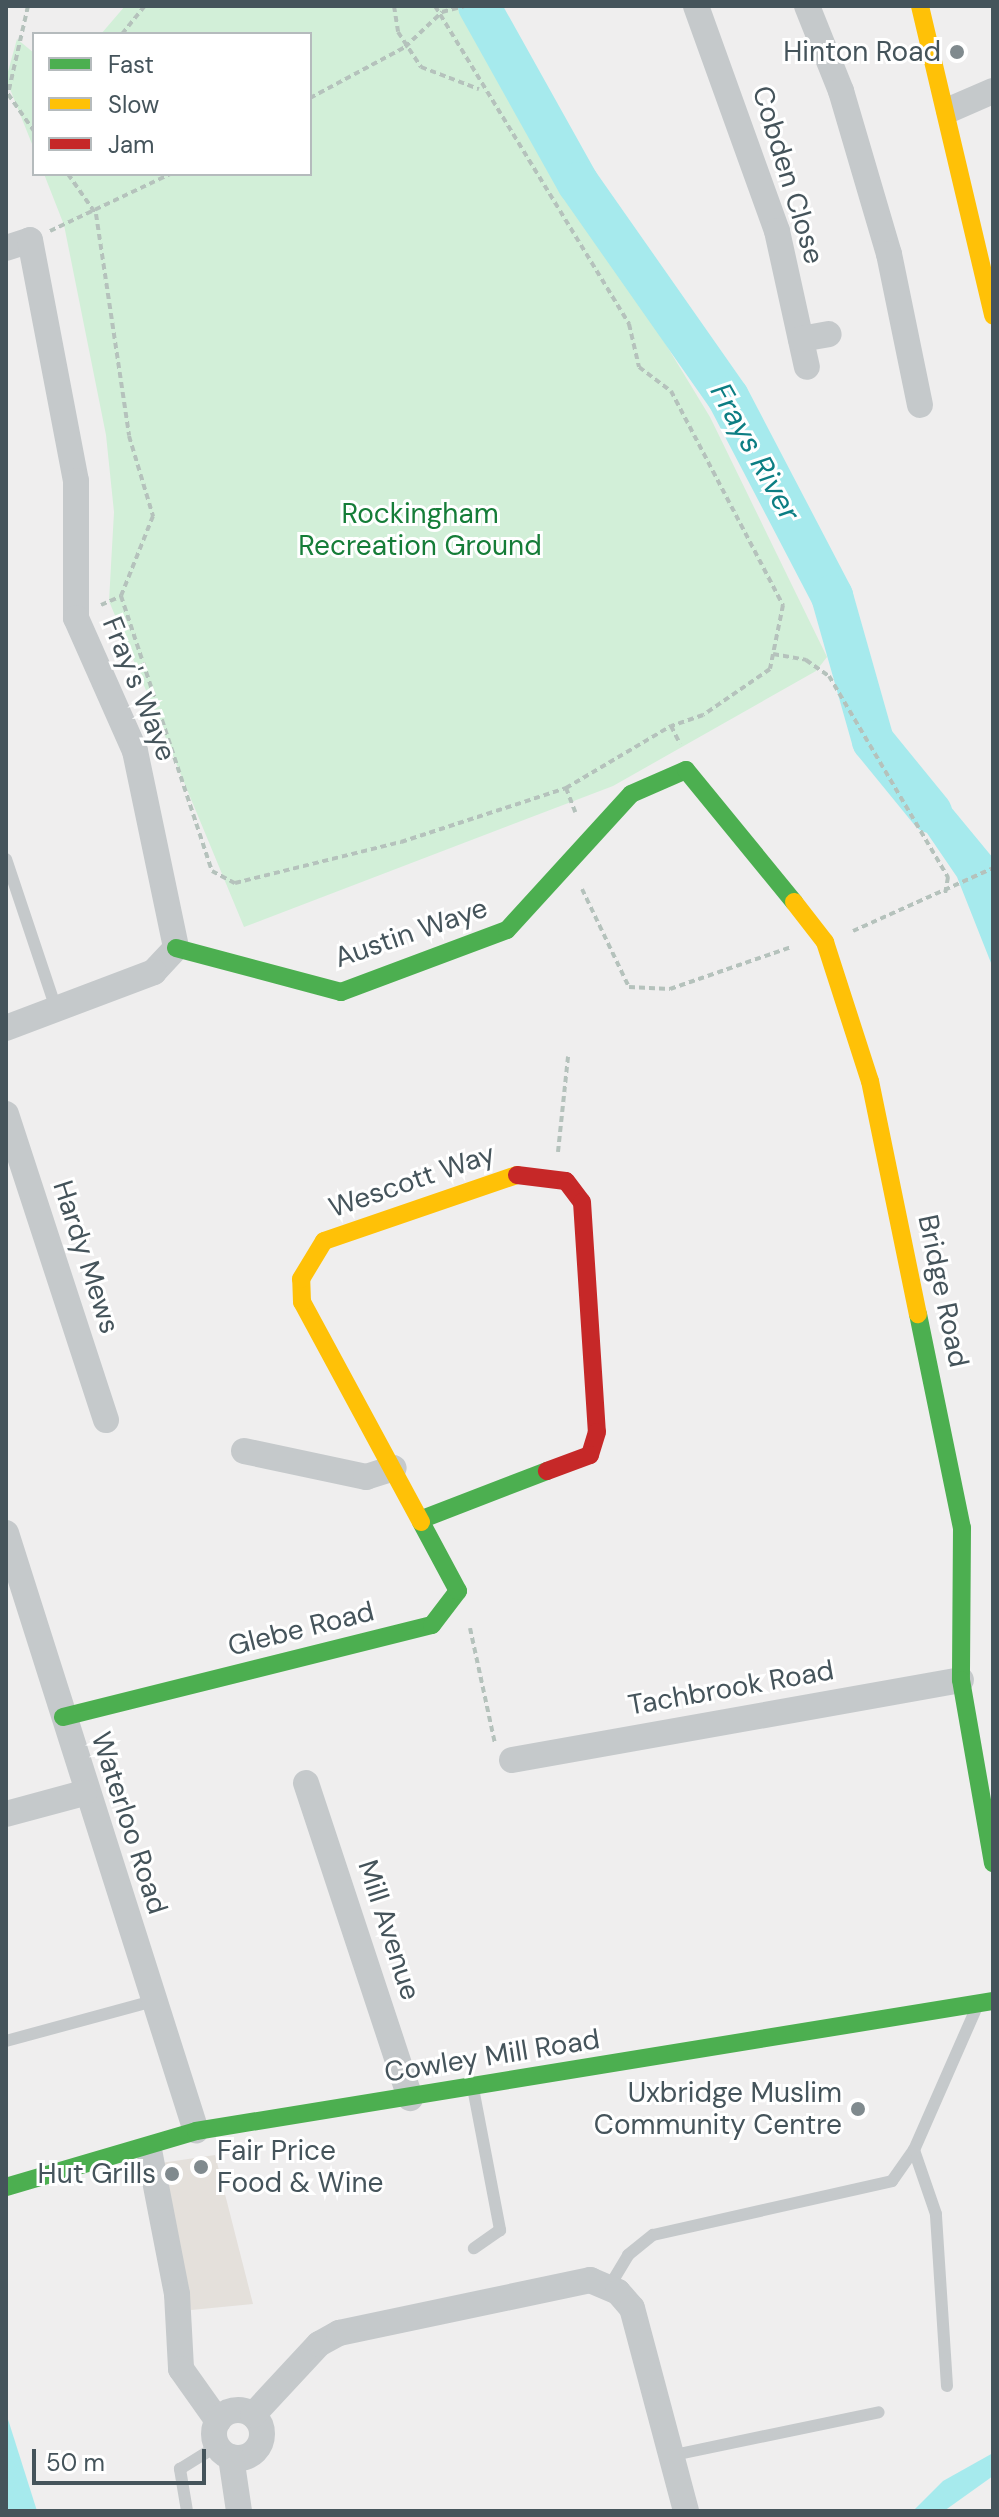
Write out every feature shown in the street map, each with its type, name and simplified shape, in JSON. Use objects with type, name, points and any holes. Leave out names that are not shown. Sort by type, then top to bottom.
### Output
[{"type":"street","name":"Cobden Close","points":[[696,6],[777,231],[807,367]]},
{"type":"street","points":[[807,6],[841,91],[889,254],[920,405]]},
{"type":"street","points":[[920,6],[949,110],[993,316]]},
{"type":"street","points":[[949,110],[993,91]]},
{"type":"street","name":"Fray's Waye","points":[[18,244],[76,481],[76,618],[135,751],[176,948]]},
{"type":"street","points":[[801,339],[829,334]]},
{"type":"street","name":"Austin Waye","points":[[176,948],[341,992],[507,930],[631,794],[686,770],[698,779]]},
{"type":"street","name":"Bridge Road","points":[[698,779],[825,942],[870,1081],[962,1528],[961,1680],[993,1863]]},
{"type":"street","points":[[6,1028],[154,972],[176,948]]},
{"type":"street","name":"Hardy Mews","points":[[6,1114],[106,1420]]},
{"type":"street","name":"Wescott Way","points":[[425,1518],[302,1302],[301,1279],[324,1241],[525,1172],[555,1178]]},
{"type":"street","points":[[458,1591],[425,1518],[590,1455],[597,1432],[582,1202],[555,1178]]},
{"type":"street","points":[[244,1451],[366,1477],[394,1468]]},
{"type":"street","name":"Waterloo Road","points":[[6,1533],[84,1793],[196,2131]]},
{"type":"street","name":"Glebe Road","points":[[63,1717],[432,1625],[458,1591]]},
{"type":"street","name":"Tachbrook Road","points":[[512,1760],[961,1680]]},
{"type":"street","name":"Mill Avenue","points":[[306,1783],[410,2098]]},
{"type":"street","points":[[6,1814],[84,1793]]},
{"type":"street","name":"Cowley Mill Road","points":[[6,2187],[149,2150],[196,2131],[986,2003]]},
{"type":"street","points":[[149,2150],[177,2294],[181,2369],[222,2441],[239,2511]]},
{"type":"street","points":[[253,2415],[319,2344],[339,2333],[573,2281],[609,2287],[632,2308],[674,2455],[686,2511]]},
{"type":"street","points":[[222,2441],[232,2411],[253,2415]]},
{"type":"street","points":[[222,2441],[259,2445],[253,2415]]},
{"type":"lane","points":[[6,859],[57,1011]]},
{"type":"lane","points":[[6,2041],[153,2001]]},
{"type":"lane","points":[[609,2287],[628,2255],[653,2235],[892,2181],[914,2150],[986,2003]]},
{"type":"lane","points":[[473,2088],[500,2230],[474,2248]]},
{"type":"lane","points":[[914,2150],[936,2214],[947,2386]]},
{"type":"lane","points":[[674,2455],[879,2412]]},
{"type":"lane","points":[[187,2511],[180,2469],[222,2441]]},
{"type":"path","points":[[28,6],[8,94],[32,128]]},
{"type":"path","points":[[124,32],[145,6]]},
{"type":"path","points":[[394,6],[405,47],[445,82],[479,89]]},
{"type":"path","points":[[69,176],[96,214],[129,436],[153,516],[121,596],[212,871],[235,883],[401,842],[566,788],[671,726],[703,715],[770,669],[783,605],[671,391],[639,367],[629,324],[479,89],[442,12],[435,6]]},
{"type":"path","points":[[312,97],[405,47],[442,12],[465,6]]},
{"type":"path","points":[[6,77],[13,76]]},
{"type":"path","points":[[18,244],[96,214],[166,176]]},
{"type":"path","points":[[772,654],[806,660],[829,676],[948,877],[945,894]]},
{"type":"path","points":[[671,726],[698,779]]},
{"type":"path","points":[[564,866],[587,897],[629,987],[670,989],[825,942],[945,894],[993,868]]},
{"type":"path","points":[[555,1178],[568,1057]]},
{"type":"path","points":[[458,1591],[487,1686],[492,1736]]},
{"type":"shaded area","points":[[215,2155],[253,2304],[191,2310],[161,2163]]},
{"type":"green space","name":"Rockingham Recreation Ground","points":[[125,6],[460,6],[710,417],[827,657],[816,671],[613,786],[244,927],[109,601],[114,512],[106,435],[64,225],[45,176],[312,176],[312,32],[103,32]]},
{"type":"green space","points":[[17,39],[32,51],[32,144],[6,79]]},
{"type":"water","points":[[912,760],[993,858],[993,968],[957,877],[886,773]]},
{"type":"water","points":[[6,2413],[37,2511],[6,2511]]},
{"type":"water","points":[[993,2453],[993,2476],[944,2511],[913,2511],[943,2481]]},
{"type":"waterway","name":"Frays River","points":[[479,6],[578,183],[728,397],[832,596],[873,741],[931,812]]},
{"type":"traffic: fast","points":[[176,948],[341,992],[507,930],[631,794],[686,770],[794,902]]},
{"type":"traffic: fast","points":[[918,1314],[962,1528],[961,1680],[993,1863]]},
{"type":"traffic: fast","points":[[425,1518],[547,1471]]},
{"type":"traffic: fast","points":[[63,1717],[432,1625],[458,1591],[421,1522]]},
{"type":"traffic: fast","points":[[6,2187],[196,2131],[993,2001]]},
{"type":"traffic: slow","points":[[920,6],[993,316]]},
{"type":"traffic: slow","points":[[794,902],[825,942],[870,1081],[918,1314]]},
{"type":"traffic: slow","points":[[421,1522],[302,1302],[301,1279],[324,1241],[517,1175]]},
{"type":"traffic: jam","points":[[517,1175],[566,1181],[582,1202],[597,1432],[590,1455],[547,1471]]},
{"type":"place","name":"Hinton Road","points":[[957,52]]},
{"type":"place","name":"Uxbridge Muslim Community Centre","points":[[858,2109]]},
{"type":"place","name":"Fair Price Food & Wine","points":[[201,2167]]},
{"type":"place","name":"Hut Grills","points":[[172,2174]]}]
